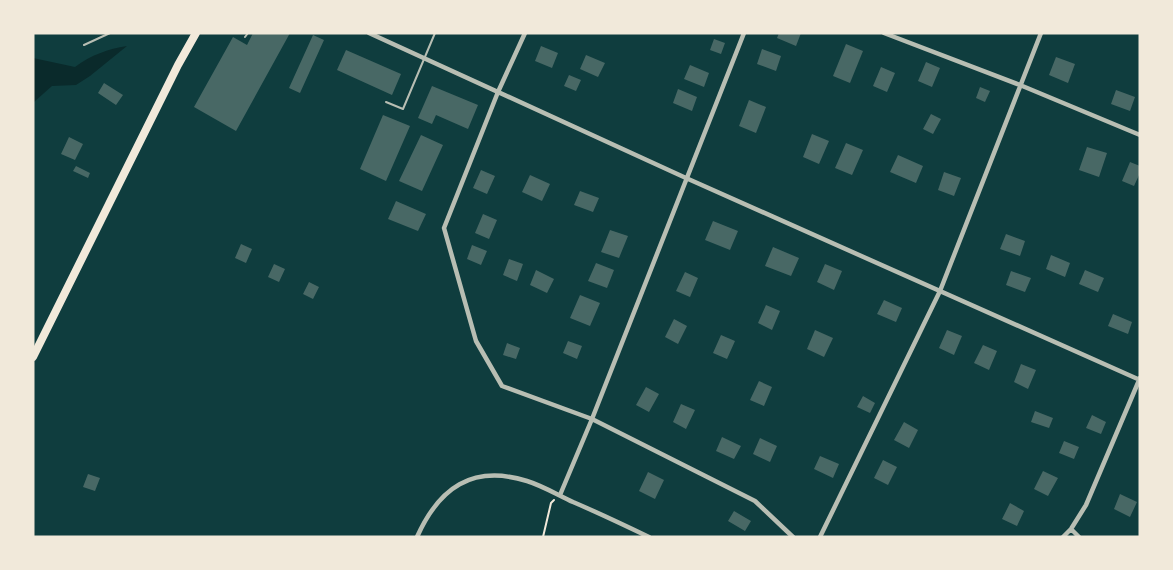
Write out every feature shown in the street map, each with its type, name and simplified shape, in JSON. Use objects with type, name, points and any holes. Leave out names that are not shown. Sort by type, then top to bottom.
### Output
[{"type":"main road","points":[[33,357],[168,84],[196,33]]},
{"type":"street","points":[[369,33],[686,178],[1140,379],[1086,505],[1071,529],[1063,537]]},
{"type":"street","points":[[525,33],[498,92],[444,228],[476,341],[502,386],[592,419],[754,501],[794,537]]},
{"type":"street","points":[[560,495],[744,33]]},
{"type":"street","points":[[884,33],[1020,85],[1140,135]]},
{"type":"street","points":[[820,537],[940,291],[1041,33]]},
{"type":"street","points":[[417,537],[427,515],[440,497],[456,485],[479,477],[503,476],[527,481],[649,537]]},
{"type":"street","points":[[1071,529],[1079,537]]},
{"type":"lane","points":[[84,45],[110,33]]},
{"type":"lane","points":[[245,37],[248,33]]},
{"type":"lane","points":[[386,102],[403,109],[435,33]]},
{"type":"path","points":[[543,537],[551,503],[560,495]]},
{"type":"water","points":[[127,46],[76,85],[52,86],[34,102],[33,112],[33,58],[75,67],[100,53]]},
{"type":"building","points":[[253,33],[290,33],[236,131],[194,107],[233,37],[247,45]]},
{"type":"building","points":[[779,33],[801,33],[796,46],[777,38]]},
{"type":"building","points":[[313,35],[324,40],[300,93],[289,88]]},
{"type":"building","points":[[714,39],[725,43],[721,54],[710,50]]},
{"type":"building","points":[[846,44],[863,51],[850,83],[833,76]]},
{"type":"building","points":[[541,46],[558,53],[552,68],[535,61]]},
{"type":"building","points":[[762,49],[781,56],[776,71],[757,64]]},
{"type":"building","points":[[346,50],[401,74],[392,95],[337,70]]},
{"type":"building","points":[[586,55],[605,63],[598,77],[580,69]]},
{"type":"building","points":[[1056,57],[1075,64],[1068,83],[1049,75]]},
{"type":"building","points":[[926,62],[940,68],[932,87],[918,81]]},
{"type":"building","points":[[690,65],[709,73],[704,87],[684,79]]},
{"type":"building","points":[[881,67],[895,73],[887,92],[873,86]]},
{"type":"building","points":[[569,75],[581,80],[576,91],[564,86]]},
{"type":"building","points":[[104,83],[123,95],[116,105],[98,93]]},
{"type":"building","points":[[432,86],[478,105],[468,129],[436,115],[432,124],[418,118]]},
{"type":"building","points":[[980,87],[990,91],[985,102],[976,98]]},
{"type":"building","points":[[678,89],[697,97],[692,111],[673,103]]},
{"type":"building","points":[[1116,90],[1135,97],[1130,111],[1111,104]]},
{"type":"building","points":[[749,100],[766,107],[756,133],[739,126]]},
{"type":"building","points":[[931,114],[941,119],[933,134],[923,129]]},
{"type":"building","points":[[383,115],[410,126],[386,181],[360,169]]},
{"type":"building","points":[[812,134],[829,141],[819,164],[803,157]]},
{"type":"building","points":[[421,135],[443,145],[422,191],[399,181]]},
{"type":"building","points":[[69,137],[83,144],[75,160],[61,154]]},
{"type":"building","points":[[846,143],[863,150],[852,175],[835,168]]},
{"type":"building","points":[[1087,147],[1107,153],[1099,177],[1079,170]]},
{"type":"building","points":[[898,155],[923,166],[916,183],[890,172]]},
{"type":"building","points":[[1130,162],[1140,166],[1140,173],[1134,186],[1122,181]]},
{"type":"building","points":[[76,166],[90,173],[88,178],[73,171]]},
{"type":"building","points":[[481,170],[495,176],[487,194],[473,188]]},
{"type":"building","points":[[944,172],[961,178],[954,196],[938,190]]},
{"type":"building","points":[[530,175],[550,184],[542,201],[522,192]]},
{"type":"building","points":[[580,191],[599,198],[593,212],[574,205]]},
{"type":"building","points":[[396,201],[426,214],[418,231],[388,219]]},
{"type":"building","points":[[483,214],[497,220],[489,239],[475,233]]},
{"type":"building","points":[[713,221],[738,231],[730,250],[705,240]]},
{"type":"building","points":[[610,230],[628,236],[619,258],[601,252]]},
{"type":"building","points":[[1006,234],[1025,241],[1020,256],[1000,249]]},
{"type":"building","points":[[241,244],[252,249],[246,263],[235,258]]},
{"type":"building","points":[[472,245],[487,251],[481,265],[467,259]]},
{"type":"building","points":[[773,247],[799,258],[791,276],[765,266]]},
{"type":"building","points":[[1051,255],[1070,263],[1065,277],[1046,269]]},
{"type":"building","points":[[509,259],[523,264],[517,281],[503,275]]},
{"type":"building","points":[[596,263],[614,270],[607,288],[588,281]]},
{"type":"building","points":[[274,264],[285,269],[279,282],[268,277]]},
{"type":"building","points":[[825,264],[842,271],[834,290],[817,282]]},
{"type":"building","points":[[536,270],[554,279],[547,293],[530,285]]},
{"type":"building","points":[[1085,270],[1104,278],[1098,292],[1079,284]]},
{"type":"building","points":[[1011,271],[1031,278],[1025,292],[1006,285]]},
{"type":"building","points":[[685,272],[698,278],[690,297],[676,291]]},
{"type":"building","points":[[309,282],[319,287],[313,299],[303,294]]},
{"type":"building","points":[[580,295],[600,303],[590,326],[570,318]]},
{"type":"building","points":[[884,300],[902,308],[896,322],[877,314]]},
{"type":"building","points":[[766,305],[780,311],[772,330],[758,323]]},
{"type":"building","points":[[1113,314],[1132,322],[1128,334],[1108,326]]},
{"type":"building","points":[[674,319],[687,326],[678,344],[665,337]]},
{"type":"building","points":[[815,330],[833,338],[824,357],[807,349]]},
{"type":"building","points":[[947,330],[962,336],[954,355],[939,348]]},
{"type":"building","points":[[721,335],[735,341],[727,359],[713,353]]},
{"type":"building","points":[[568,341],[582,346],[577,359],[563,353]]},
{"type":"building","points":[[507,343],[520,348],[516,359],[503,355]]},
{"type":"building","points":[[983,345],[997,351],[989,370],[974,363]]},
{"type":"building","points":[[1021,364],[1036,370],[1028,389],[1014,382]]},
{"type":"building","points":[[759,381],[772,387],[764,406],[750,400]]},
{"type":"building","points":[[646,387],[659,394],[649,412],[636,405]]},
{"type":"building","points":[[863,396],[875,403],[870,413],[857,407]]},
{"type":"building","points":[[681,404],[695,410],[686,429],[673,422]]},
{"type":"building","points":[[1035,411],[1053,418],[1049,428],[1031,422]]},
{"type":"building","points":[[1092,415],[1106,422],[1101,434],[1086,428]]},
{"type":"building","points":[[904,422],[918,430],[909,448],[894,440]]},
{"type":"building","points":[[722,437],[741,446],[734,459],[716,451]]},
{"type":"building","points":[[760,438],[777,446],[770,462],[753,454]]},
{"type":"building","points":[[1064,441],[1079,447],[1074,459],[1059,453]]},
{"type":"building","points":[[820,456],[839,464],[833,478],[814,469]]},
{"type":"building","points":[[883,460],[897,467],[888,485],[874,478]]},
{"type":"building","points":[[1043,471],[1058,478],[1048,496],[1034,489]]},
{"type":"building","points":[[648,472],[664,480],[655,499],[639,491]]},
{"type":"building","points":[[88,474],[100,478],[95,491],[83,487]]},
{"type":"building","points":[[1120,494],[1137,502],[1130,517],[1114,509]]},
{"type":"building","points":[[1010,503],[1024,511],[1017,526],[1002,519]]},
{"type":"building","points":[[734,511],[751,521],[745,531],[728,521]]}]
